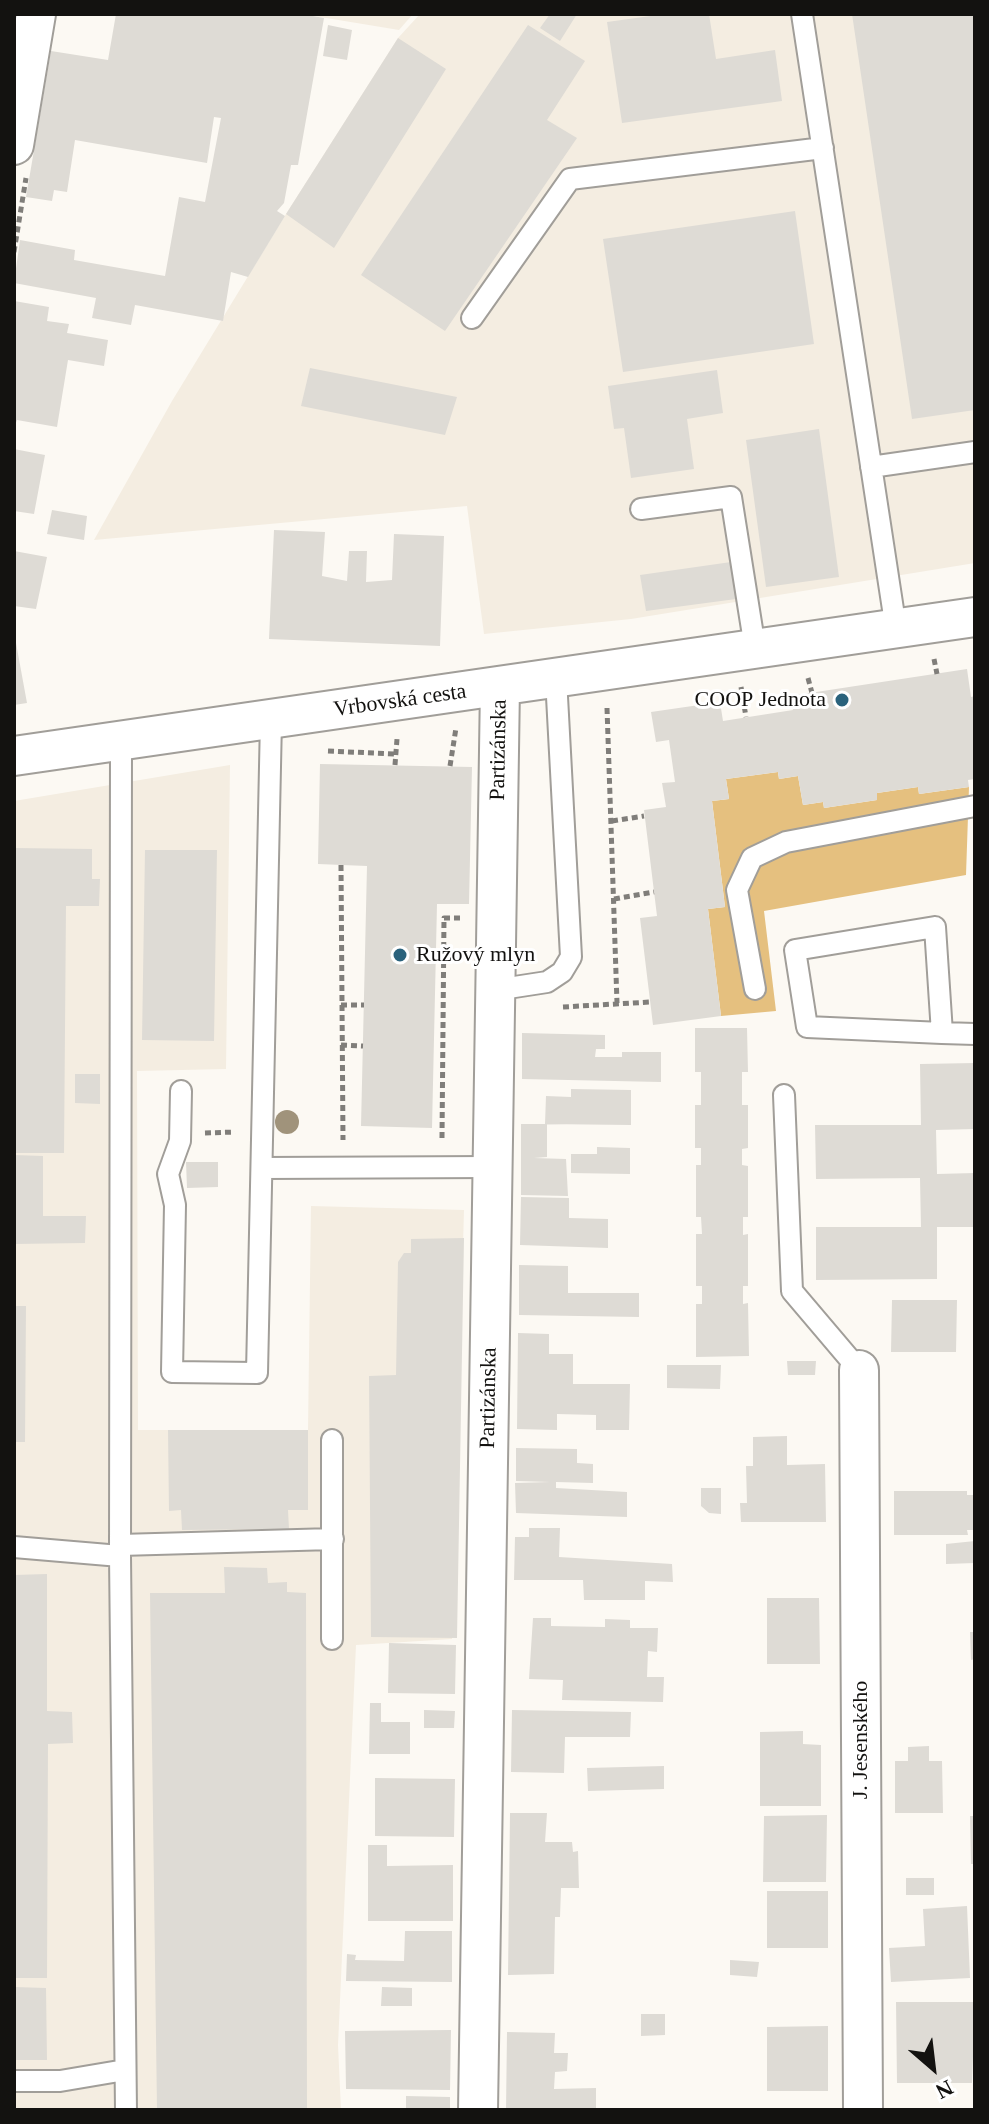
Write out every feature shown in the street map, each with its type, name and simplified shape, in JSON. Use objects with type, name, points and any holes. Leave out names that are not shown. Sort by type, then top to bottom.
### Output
[{"type":"street","points":[[14,145],[36,14]]},
{"type":"street","name":"Vrbovská cesta","points":[[14,756],[975,617]]},
{"type":"street","name":"Partizánska","points":[[478,2110],[500,686]]},
{"type":"street","name":"J. Jesenského","points":[[859,1370],[863,2110]]},
{"type":"lane","points":[[802,14],[896,629]]},
{"type":"lane","points":[[472,318],[570,179],[823,148]]},
{"type":"lane","points":[[871,467],[975,452]]},
{"type":"lane","points":[[641,509],[731,497],[755,648]]},
{"type":"lane","points":[[495,990],[547,982],[562,972],[571,957],[556,678]]},
{"type":"lane","points":[[181,1091],[180,1134],[168,1174],[175,1205],[172,1372],[257,1373],[271,720]]},
{"type":"lane","points":[[121,741],[120,1550],[126,2110]]},
{"type":"lane","points":[[755,989],[737,890],[752,858],[786,842],[975,806]]},
{"type":"lane","points":[[942,1033],[935,927],[795,950],[807,1027],[942,1033],[975,1034]]},
{"type":"lane","points":[[784,1095],[792,1291],[859,1370]]},
{"type":"lane","points":[[262,1168],[492,1152]]},
{"type":"lane","points":[[332,1440],[332,1639]]},
{"type":"lane","points":[[14,1547],[120,1550],[333,1539]]},
{"type":"lane","points":[[14,2081],[60,2081],[125,2070]]},
{"type":"path","points":[[934,659],[937,674]]},
{"type":"path","points":[[808,677],[812,693]]},
{"type":"path","points":[[741,686],[746,717]]},
{"type":"path","points":[[607,706],[617,1003]]},
{"type":"path","points":[[450,766],[457,724]]},
{"type":"path","points":[[395,765],[397,734]]},
{"type":"path","points":[[318,751],[396,754]]},
{"type":"path","points":[[612,821],[644,816]]},
{"type":"path","points":[[341,865],[343,1140],[357,1140]]},
{"type":"path","points":[[614,899],[654,892]]},
{"type":"path","points":[[442,1138],[444,918],[496,918]]},
{"type":"path","points":[[341,1005],[364,1005]]},
{"type":"path","points":[[434,1006],[443,1006]]},
{"type":"path","points":[[341,1045],[363,1046]]},
{"type":"path","points":[[432,1112],[442,1112]]},
{"type":"path","points":[[180,1134],[262,1131]]},
{"type":"path","points":[[428,1138],[442,1138],[492,1152]]},
{"type":"shaded area","points":[[302,14],[413,14],[399,30]]},
{"type":"shaded area","points":[[420,14],[975,14],[975,563],[631,619],[484,634],[467,506],[94,540],[172,401],[286,214],[398,38]]},
{"type":"shaded area","points":[[230,765],[226,1069],[137,1071],[138,1430],[308,1430],[311,1206],[464,1210],[452,1639],[356,1645],[338,2045],[341,2110],[14,2110],[14,801]]},
{"type":"shaded area","points":[[778,772],[779,779],[798,776],[803,805],[823,802],[824,808],[877,800],[877,793],[918,787],[919,794],[969,787],[966,875],[764,911],[776,1011],[721,1016],[708,909],[725,907],[712,801],[729,799],[726,779]]},
{"type":"building","points":[[116,14],[302,14],[324,18],[298,165],[291,165],[284,203],[277,211],[285,216],[248,277],[231,272],[223,321],[135,305],[131,325],[92,318],[96,298],[14,283],[20,240],[75,250],[74,260],[165,276],[179,197],[205,202],[221,118],[214,117],[207,163],[75,140],[67,192],[54,190],[52,201],[26,197],[51,51],[108,60]]},
{"type":"building","points":[[550,14],[577,14],[560,41],[540,28]]},
{"type":"building","points":[[665,14],[709,14],[716,59],[775,50],[782,101],[622,123],[607,22]]},
{"type":"building","points":[[852,14],[975,14],[975,410],[912,419]]},
{"type":"building","points":[[328,25],[352,30],[347,60],[323,56]]},
{"type":"building","points":[[528,25],[585,61],[547,120],[577,138],[445,331],[361,275]]},
{"type":"building","points":[[398,38],[446,69],[334,248],[286,214]]},
{"type":"building","points":[[795,211],[814,344],[623,372],[603,239]]},
{"type":"building","points":[[14,301],[49,307],[47,321],[69,324],[67,333],[108,340],[104,366],[68,360],[57,427],[17,420],[14,428]]},
{"type":"building","points":[[310,368],[457,397],[445,435],[301,406]]},
{"type":"building","points":[[717,370],[723,413],[687,419],[694,469],[631,478],[624,428],[614,429],[608,386]]},
{"type":"building","points":[[819,429],[839,577],[766,587],[746,440]]},
{"type":"building","points":[[14,449],[45,455],[34,514],[14,511]]},
{"type":"building","points":[[52,510],[87,516],[84,540],[47,534]]},
{"type":"building","points":[[274,530],[325,532],[322,576],[347,581],[349,551],[367,551],[366,582],[392,580],[394,534],[444,536],[440,646],[269,639]]},
{"type":"building","points":[[14,551],[47,557],[36,609],[14,606]]},
{"type":"building","points":[[731,562],[736,599],[646,611],[640,575]]},
{"type":"building","points":[[14,632],[27,703],[14,705]]},
{"type":"building","points":[[967,669],[971,697],[975,696],[975,779],[968,780],[969,787],[919,794],[918,787],[877,793],[877,800],[824,808],[823,802],[803,805],[798,776],[779,779],[778,772],[726,779],[729,799],[712,801],[725,907],[708,909],[721,1016],[653,1025],[640,918],[657,916],[644,810],[666,807],[662,783],[675,782],[669,740],[656,742],[651,712],[720,702],[723,721],[793,710],[790,696]]},
{"type":"building","name":"Ružový mlyn","points":[[320,764],[472,767],[469,904],[437,904],[432,1128],[361,1126],[367,866],[318,864]]},
{"type":"building","points":[[14,848],[92,849],[92,879],[100,879],[99,906],[66,906],[64,1153],[14,1153]]},
{"type":"building","points":[[145,850],[217,850],[214,1041],[142,1040]]},
{"type":"building","points":[[695,1028],[747,1028],[748,1072],[742,1072],[742,1105],[748,1105],[748,1148],[742,1149],[742,1165],[748,1166],[748,1217],[743,1217],[743,1235],[748,1234],[748,1286],[743,1286],[743,1304],[748,1303],[749,1356],[696,1357],[696,1304],[702,1304],[702,1286],[696,1286],[696,1234],[702,1234],[701,1217],[696,1217],[696,1165],[701,1165],[701,1148],[695,1148],[695,1105],[701,1105],[701,1072],[695,1072]]},
{"type":"building","points":[[522,1033],[605,1035],[605,1049],[596,1049],[595,1057],[622,1057],[622,1052],[661,1052],[661,1082],[522,1079]]},
{"type":"building","points":[[975,1063],[975,1129],[936,1130],[937,1174],[975,1173],[975,1227],[937,1227],[937,1279],[816,1280],[816,1227],[921,1227],[920,1178],[816,1179],[815,1125],[921,1125],[920,1064]]},
{"type":"building","points":[[75,1074],[100,1074],[100,1104],[75,1103]]},
{"type":"building","points":[[571,1089],[631,1090],[631,1125],[545,1124],[546,1096],[571,1097]]},
{"type":"building","points":[[521,1124],[547,1124],[547,1157],[534,1158],[566,1159],[568,1196],[521,1195]]},
{"type":"building","points":[[597,1147],[630,1148],[630,1174],[571,1173],[571,1154],[597,1154]]},
{"type":"building","points":[[14,1155],[43,1156],[43,1216],[86,1216],[85,1243],[14,1244]]},
{"type":"building","points":[[186,1162],[218,1162],[218,1187],[187,1188]]},
{"type":"building","points":[[521,1197],[569,1198],[569,1218],[608,1219],[608,1248],[520,1245]]},
{"type":"building","points":[[464,1238],[457,1638],[371,1637],[369,1376],[396,1375],[398,1262],[404,1253],[411,1253],[411,1239]]},
{"type":"building","points":[[519,1265],[568,1266],[568,1293],[639,1293],[639,1317],[519,1315]]},
{"type":"building","points":[[892,1300],[957,1300],[956,1352],[891,1352]]},
{"type":"building","points":[[14,1306],[26,1306],[25,1442],[14,1442]]},
{"type":"building","points":[[518,1333],[549,1334],[549,1354],[573,1354],[573,1384],[630,1384],[629,1430],[596,1430],[596,1415],[557,1414],[557,1430],[517,1429]]},
{"type":"building","points":[[787,1361],[816,1361],[815,1375],[788,1375]]},
{"type":"building","points":[[667,1365],[721,1365],[720,1389],[667,1388]]},
{"type":"building","points":[[168,1430],[308,1430],[308,1510],[288,1510],[289,1529],[182,1530],[181,1510],[169,1511]]},
{"type":"building","points":[[787,1436],[787,1465],[825,1464],[826,1522],[741,1522],[740,1503],[747,1503],[746,1466],[753,1466],[753,1437]]},
{"type":"building","points":[[516,1448],[577,1449],[577,1463],[593,1464],[593,1483],[556,1482],[556,1488],[627,1492],[627,1517],[516,1513],[515,1483],[550,1482],[516,1481]]},
{"type":"building","points":[[701,1488],[721,1488],[721,1514],[709,1513],[701,1506]]},
{"type":"building","points":[[894,1491],[967,1491],[967,1495],[975,1495],[975,1530],[967,1530],[968,1535],[894,1535]]},
{"type":"building","points":[[529,1528],[560,1528],[559,1557],[672,1564],[673,1582],[645,1581],[645,1600],[584,1600],[583,1580],[514,1580],[515,1537],[529,1537]]},
{"type":"building","points":[[975,1541],[975,1563],[946,1564],[946,1544]]},
{"type":"building","points":[[224,1567],[267,1568],[268,1583],[287,1582],[287,1592],[306,1593],[307,2110],[157,2110],[150,1593],[225,1593]]},
{"type":"building","points":[[47,1574],[47,1711],[72,1712],[73,1743],[48,1744],[47,1978],[14,1978],[14,1575]]},
{"type":"building","points":[[767,1598],[819,1598],[820,1664],[767,1664]]},
{"type":"building","points":[[533,1618],[551,1618],[551,1626],[605,1627],[605,1619],[630,1620],[630,1628],[658,1628],[657,1652],[648,1651],[647,1677],[664,1677],[663,1702],[562,1700],[563,1680],[529,1679]]},
{"type":"building","points":[[970,1632],[975,1632],[975,1659],[971,1660]]},
{"type":"building","points":[[389,1643],[456,1645],[455,1694],[388,1693]]},
{"type":"building","points":[[370,1703],[381,1703],[381,1722],[410,1722],[410,1754],[369,1754]]},
{"type":"building","points":[[424,1710],[455,1711],[454,1728],[424,1728]]},
{"type":"building","points":[[512,1710],[631,1712],[630,1737],[565,1737],[564,1773],[511,1772]]},
{"type":"building","points":[[803,1731],[803,1744],[821,1745],[821,1806],[760,1806],[760,1732]]},
{"type":"building","points":[[929,1746],[929,1761],[942,1761],[943,1813],[895,1813],[895,1761],[908,1761],[908,1747]]},
{"type":"building","points":[[664,1766],[664,1789],[588,1791],[587,1768]]},
{"type":"building","points":[[375,1778],[455,1779],[454,1837],[375,1836]]},
{"type":"building","points":[[510,1813],[547,1813],[545,1842],[572,1842],[573,1852],[578,1851],[579,1888],[561,1888],[560,1917],[555,1917],[554,1974],[508,1975]]},
{"type":"building","points":[[827,1815],[826,1882],[763,1882],[764,1816]]},
{"type":"building","points":[[970,1816],[975,1816],[975,1864],[971,1864]]},
{"type":"building","points":[[368,1845],[387,1845],[387,1866],[453,1865],[453,1921],[368,1921]]},
{"type":"building","points":[[906,1878],[934,1878],[934,1895],[906,1895]]},
{"type":"building","points":[[767,1891],[828,1891],[828,1948],[767,1948]]},
{"type":"building","points":[[967,1906],[970,1978],[891,1982],[889,1948],[925,1946],[923,1909]]},
{"type":"building","points":[[405,1931],[452,1931],[452,1982],[346,1981],[347,1954],[356,1955],[355,1960],[404,1961]]},
{"type":"building","points":[[730,1960],[759,1962],[757,1977],[730,1975]]},
{"type":"building","points":[[14,1987],[46,1988],[47,2060],[14,2060]]},
{"type":"building","points":[[382,1987],[412,1988],[412,2006],[381,2006]]},
{"type":"building","points":[[896,2002],[975,2002],[972,2083],[897,2083]]},
{"type":"building","points":[[641,2014],[665,2014],[665,2035],[641,2036]]},
{"type":"building","points":[[828,2026],[828,2091],[767,2091],[767,2027]]},
{"type":"building","points":[[451,2030],[450,2090],[346,2089],[345,2031]]},
{"type":"building","points":[[507,2032],[555,2033],[554,2053],[568,2053],[567,2071],[555,2072],[554,2089],[596,2088],[596,2110],[506,2110]]},
{"type":"building","points":[[406,2096],[450,2097],[450,2110],[406,2110]]},
{"type":"place","name":"COOP Jednota","points":[[842,700]]},
{"type":"place","name":"Ružový mlyn","points":[[400,955]]}]
